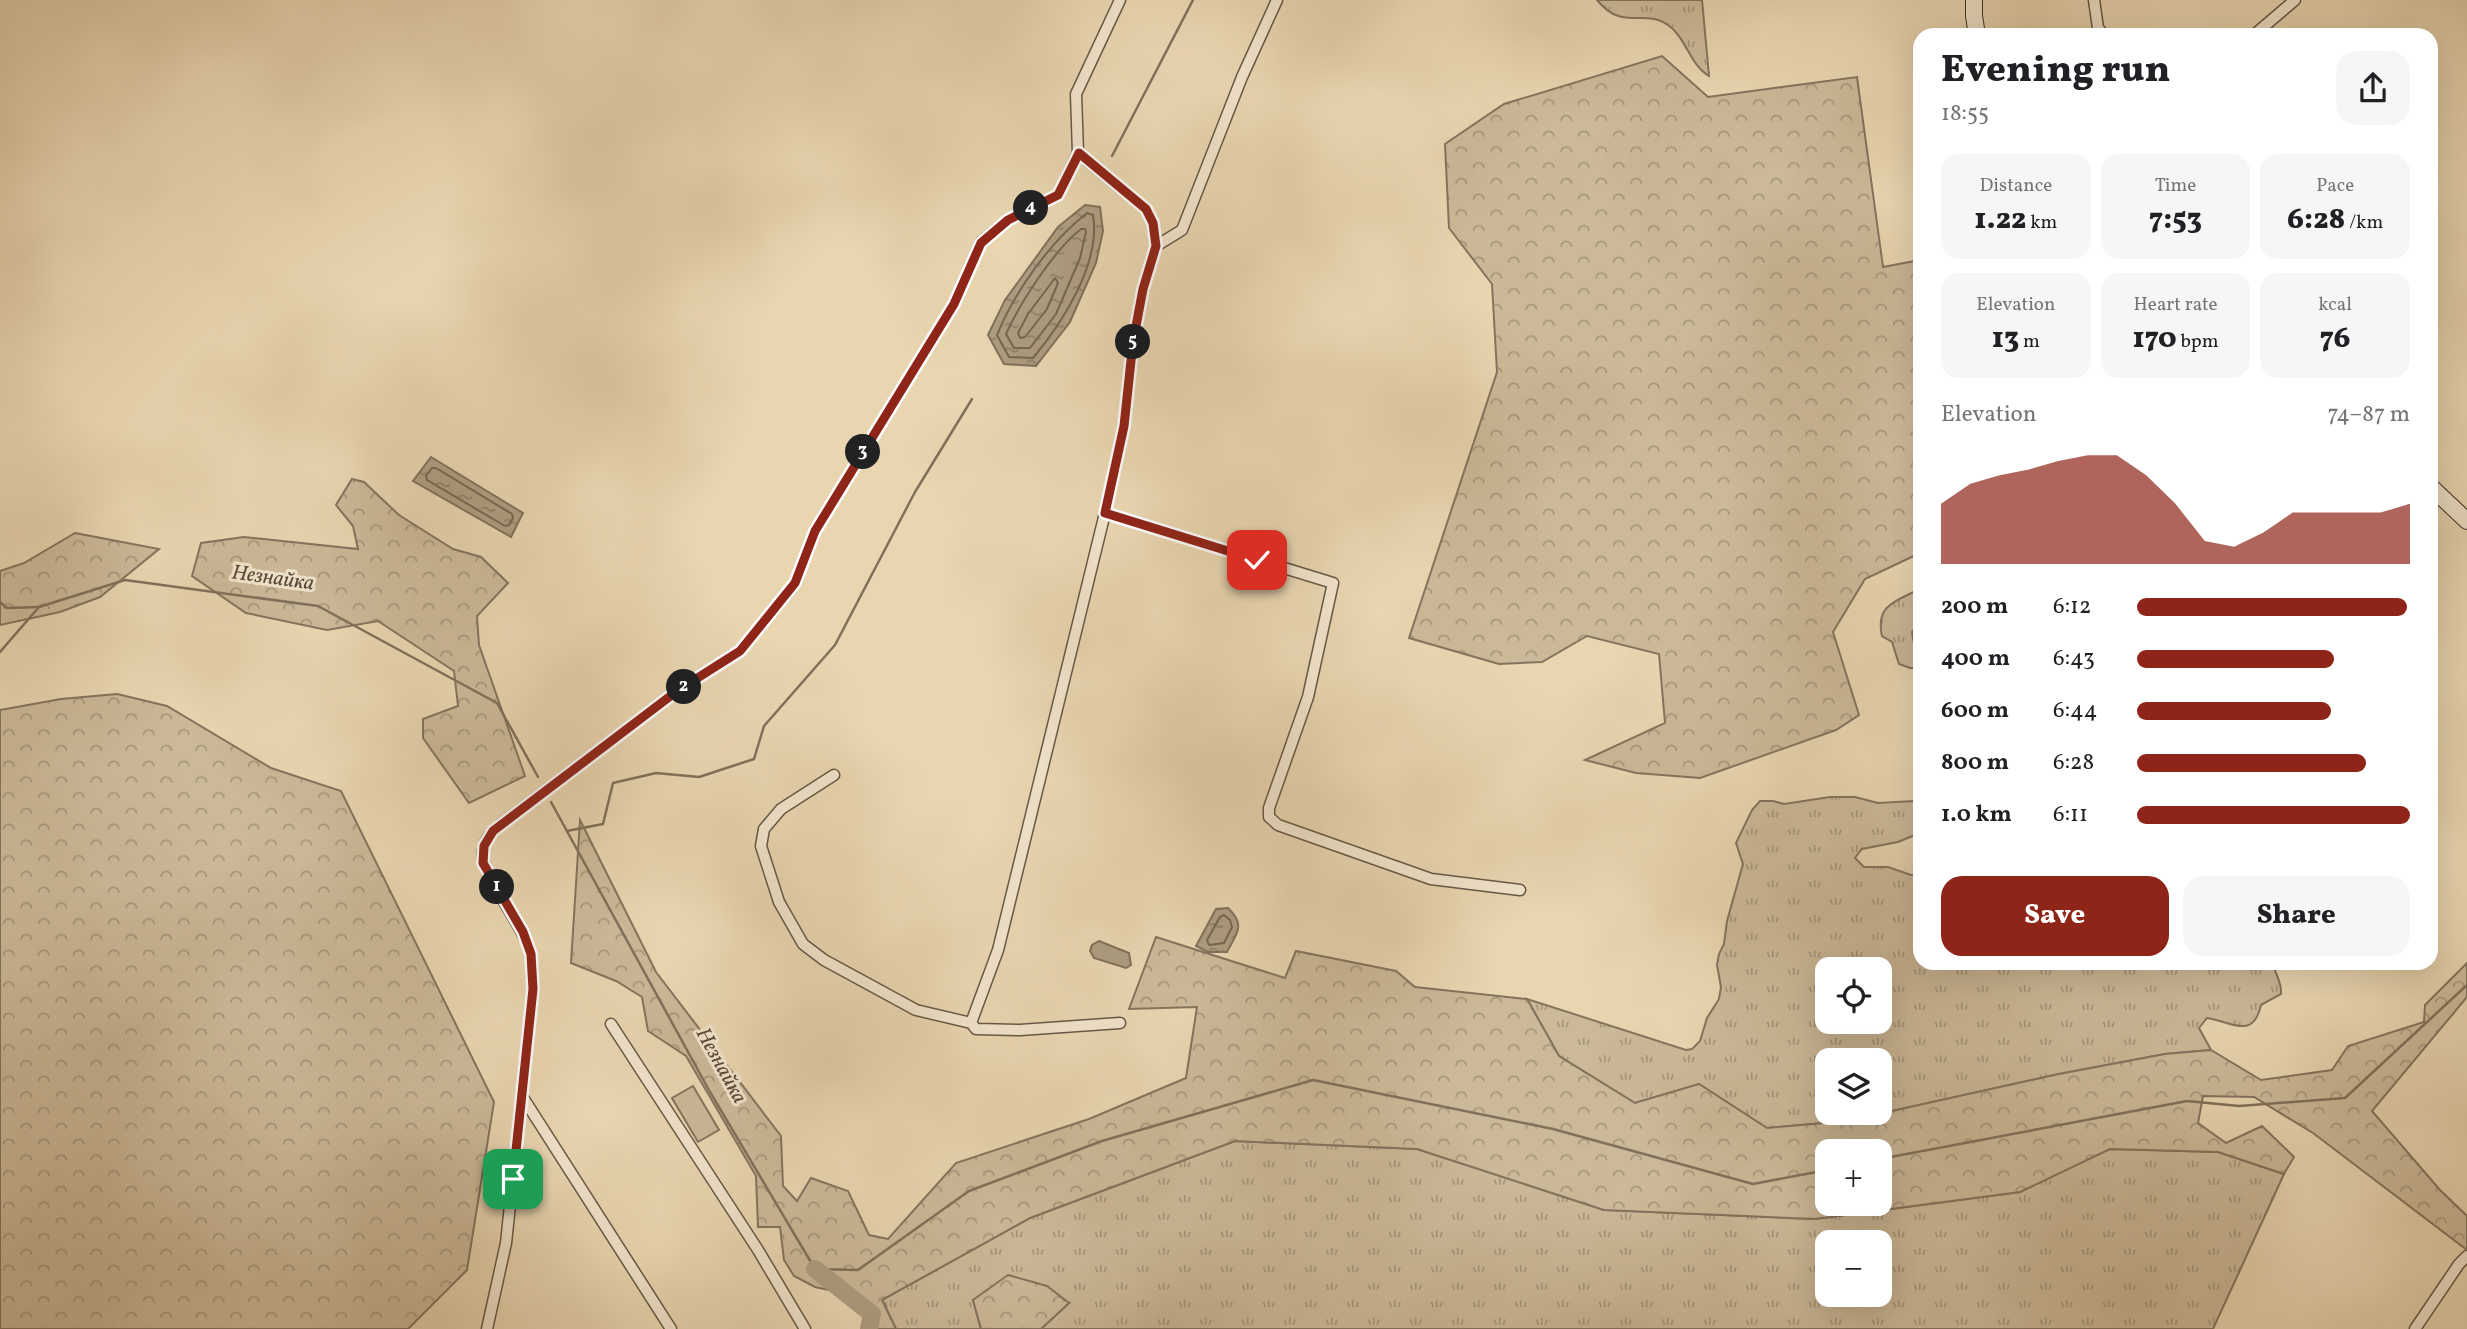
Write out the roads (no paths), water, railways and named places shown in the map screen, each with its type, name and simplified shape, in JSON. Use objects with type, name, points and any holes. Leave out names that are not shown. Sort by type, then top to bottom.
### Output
[{"type":"main road","points":[[1974,0],[1977,28]]},
{"type":"main road","points":[[2438,494],[2467,521]]},
{"type":"street","points":[[487,1329],[506,1243],[533,989],[531,954],[523,932],[483,863],[484,846],[500,825],[677,691],[740,651],[795,583],[815,531],[954,304],[981,243],[1008,220],[1058,195],[1079,153],[1076,94],[1120,0]]},
{"type":"street","points":[[1156,246],[1182,230],[1242,77],[1277,0]]},
{"type":"street","points":[[2094,0],[2098,28]]},
{"type":"street","points":[[2262,28],[2295,0]]},
{"type":"street","points":[[971,1023],[998,950],[1105,513],[1124,426],[1133,342],[1143,289],[1156,246],[1153,223],[1146,209],[1079,153]]},
{"type":"street","points":[[1105,513],[1333,583],[1308,697],[1269,808],[1269,817],[1278,825],[1431,879],[1520,890]]},
{"type":"street","points":[[834,775],[781,809],[764,829],[761,846],[779,902],[803,944],[824,960],[916,1010],[971,1023],[976,1029],[1020,1030],[1121,1023]]},
{"type":"street","points":[[611,1024],[758,1250],[805,1329]]},
{"type":"street","points":[[522,1096],[671,1329]]},
{"type":"street","points":[[2415,1329],[2464,1263]]},
{"type":"water","points":[[1085,205],[1100,207],[1103,231],[1096,263],[1070,322],[1036,366],[1004,364],[988,335],[1005,300],[1058,227]]},
{"type":"water","points":[[431,457],[523,513],[511,537],[413,481]]},
{"type":"water","points":[[1228,908],[1237,919],[1238,929],[1227,952],[1208,952],[1196,946],[1216,909]]},
{"type":"water","points":[[1099,941],[1129,953],[1131,965],[1126,968],[1094,958],[1090,951],[1092,945]]},
{"type":"waterway","points":[[1112,156],[1193,0]]},
{"type":"waterway","points":[[567,831],[603,824],[613,783],[656,773],[699,777],[754,759],[764,726],[835,645],[915,492],[972,399]]},
{"type":"waterway","name":"Незнайка","points":[[0,652],[39,607],[125,580],[318,606],[497,703],[538,777]]},
{"type":"waterway","points":[[0,602],[7,608],[39,607]]},
{"type":"waterway","points":[[551,802],[710,1092],[815,1269],[858,1270],[969,1191],[1102,1141],[1313,1080],[1553,1129],[1753,1184],[1815,1172]]},
{"type":"waterway","points":[[1892,1157],[2187,1101],[2239,1106],[2345,1098],[2467,985]]},
{"type":"waterway","name":"Незнайка","points":[[815,1269],[872,1314],[869,1329]]}]
